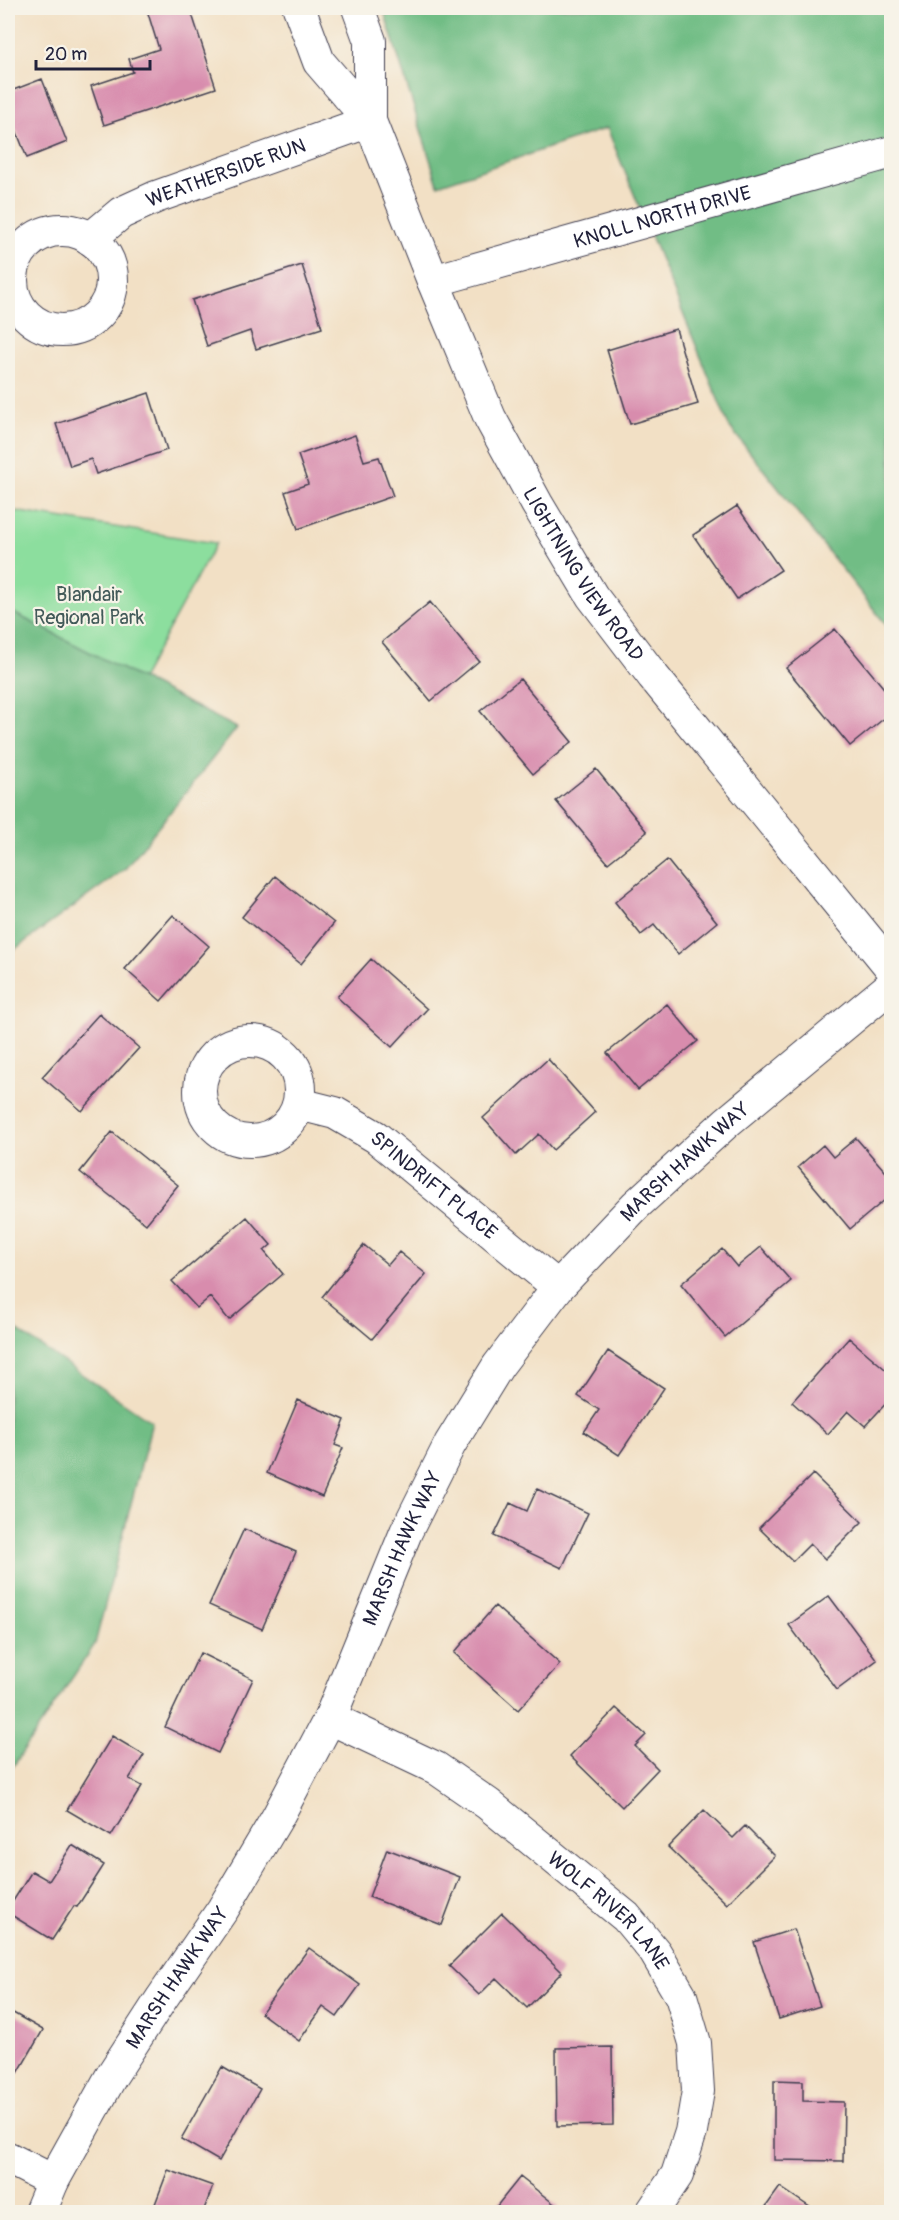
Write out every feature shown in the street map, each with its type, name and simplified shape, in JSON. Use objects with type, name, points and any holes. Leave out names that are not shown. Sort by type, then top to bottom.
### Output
[{"type":"street","name":"LIGHTNING VIEW ROAD","points":[[299,8],[319,62],[370,121],[432,282],[490,417],[537,504],[592,596],[653,676],[891,969]]},
{"type":"street","name":"LIGHTNING VIEW ROAD","points":[[358,8],[370,41],[370,121]]},
{"type":"street","name":"WEATHERSIDE RUN","points":[[90,239],[121,213],[156,197],[370,121]]},
{"type":"street","name":"KNOLL NORTH DRIVE","points":[[432,282],[891,152]]},
{"type":"street","name":"MARSH HAWK WAY","points":[[40,2212],[52,2181],[112,2075],[223,1909],[277,1818],[330,1718],[406,1532],[450,1444],[498,1366],[558,1287],[636,1205],[727,1122],[891,985]]},
{"type":"street","name":"SPINDRIFT PLACE","points":[[299,1104],[335,1113],[376,1137],[558,1287]]},
{"type":"street","name":"WOLF RIVER LANE","points":[[330,1718],[436,1768],[488,1804],[626,1917],[655,1952],[681,1996],[695,2043],[698,2091],[691,2132],[677,2175],[652,2212]]},
{"type":"street","points":[[8,2158],[52,2181]]},
{"type":"green space","points":[[383,8],[891,8],[891,631],[729,426],[607,128],[438,185]]},
{"type":"green space","name":"Blandair Regional Park","points":[[8,510],[216,543],[8,922]]},
{"type":"green space","points":[[8,610],[237,728],[125,869],[8,954]]},
{"type":"green space","points":[[8,1324],[152,1422],[95,1644],[8,1774]]},
{"type":"building","points":[[190,8],[216,88],[104,125],[91,86],[133,72],[129,59],[159,49],[147,10]]},
{"type":"building","points":[[42,79],[67,142],[27,158],[16,130],[8,133],[8,92]]},
{"type":"building","points":[[302,265],[322,328],[256,349],[250,331],[207,346],[192,300]]},
{"type":"building","points":[[676,329],[698,404],[630,424],[607,350]]},
{"type":"building","points":[[149,393],[167,450],[96,474],[91,459],[70,466],[56,424]]},
{"type":"building","points":[[355,435],[364,461],[379,457],[393,496],[298,529],[285,492],[308,484],[298,455]]},
{"type":"building","points":[[737,506],[781,570],[737,599],[693,535]]},
{"type":"building","points":[[430,602],[479,661],[431,701],[382,642]]},
{"type":"building","points":[[835,629],[892,698],[892,712],[850,746],[786,668]]},
{"type":"building","points":[[520,679],[572,742],[533,774],[480,711]]},
{"type":"building","points":[[596,769],[647,832],[608,863],[556,801]]},
{"type":"building","points":[[667,860],[717,922],[678,954],[654,925],[641,935],[615,902]]},
{"type":"building","points":[[275,876],[334,923],[301,964],[242,917]]},
{"type":"building","points":[[173,915],[209,946],[161,1001],[125,969]]},
{"type":"building","points":[[371,959],[427,1009],[392,1047],[337,997]]},
{"type":"building","points":[[667,1004],[698,1041],[638,1090],[607,1053]]},
{"type":"building","points":[[99,1014],[139,1048],[82,1111],[42,1077]]},
{"type":"building","points":[[548,1059],[595,1112],[553,1150],[539,1134],[516,1155],[483,1118]]},
{"type":"building","points":[[112,1132],[178,1185],[146,1224],[80,1172]]},
{"type":"building","points":[[856,1138],[892,1179],[892,1194],[850,1229],[798,1167],[823,1145],[833,1157]]},
{"type":"building","points":[[247,1217],[271,1245],[264,1251],[283,1274],[229,1320],[210,1297],[197,1308],[172,1281]]},
{"type":"building","points":[[364,1245],[388,1265],[399,1252],[426,1274],[372,1339],[322,1297]]},
{"type":"building","points":[[761,1247],[791,1281],[725,1337],[681,1284],[722,1249],[737,1267]]},
{"type":"building","points":[[849,1338],[892,1375],[892,1397],[865,1426],[848,1411],[828,1434],[792,1402]]},
{"type":"building","points":[[608,1351],[664,1388],[619,1455],[584,1432],[599,1410],[578,1396]]},
{"type":"building","points":[[298,1400],[345,1420],[335,1445],[343,1448],[322,1497],[267,1473]]},
{"type":"building","points":[[813,1474],[862,1522],[825,1559],[810,1544],[793,1561],[759,1528]]},
{"type":"building","points":[[537,1489],[588,1513],[562,1568],[494,1536],[510,1503],[527,1511]]},
{"type":"building","points":[[244,1529],[296,1552],[262,1629],[209,1605]]},
{"type":"building","points":[[829,1596],[877,1660],[837,1690],[789,1625]]},
{"type":"building","points":[[495,1606],[560,1664],[518,1710],[454,1653]]},
{"type":"building","points":[[200,1653],[253,1679],[218,1753],[165,1727]]},
{"type":"building","points":[[616,1708],[646,1735],[635,1746],[658,1769],[622,1807],[570,1756]]},
{"type":"building","points":[[112,1736],[144,1755],[129,1779],[142,1786],[111,1836],[67,1810]]},
{"type":"building","points":[[704,1810],[733,1838],[745,1826],[775,1856],[727,1904],[668,1847]]},
{"type":"building","points":[[72,1845],[104,1865],[52,1940],[8,1913],[8,1909],[32,1871],[49,1881]]},
{"type":"building","points":[[387,1849],[460,1877],[442,1925],[369,1897]]},
{"type":"building","points":[[502,1913],[562,1972],[527,2008],[496,1978],[479,1995],[449,1966]]},
{"type":"building","points":[[794,1929],[820,2006],[779,2019],[754,1942]]},
{"type":"building","points":[[309,1948],[360,1985],[337,2017],[323,2007],[299,2041],[261,2013]]},
{"type":"building","points":[[8,2010],[43,2030],[18,2073],[8,2067]]},
{"type":"building","points":[[612,2047],[613,2125],[557,2126],[556,2048]]},
{"type":"building","points":[[222,2067],[260,2089],[219,2161],[181,2139]]},
{"type":"building","points":[[774,2080],[803,2081],[803,2101],[844,2102],[843,2161],[774,2160]]},
{"type":"building","points":[[168,2170],[213,2186],[203,2212],[152,2212]]},
{"type":"building","points":[[520,2177],[558,2207],[553,2212],[492,2212]]},
{"type":"building","points":[[780,2187],[817,2212],[762,2212]]}]
